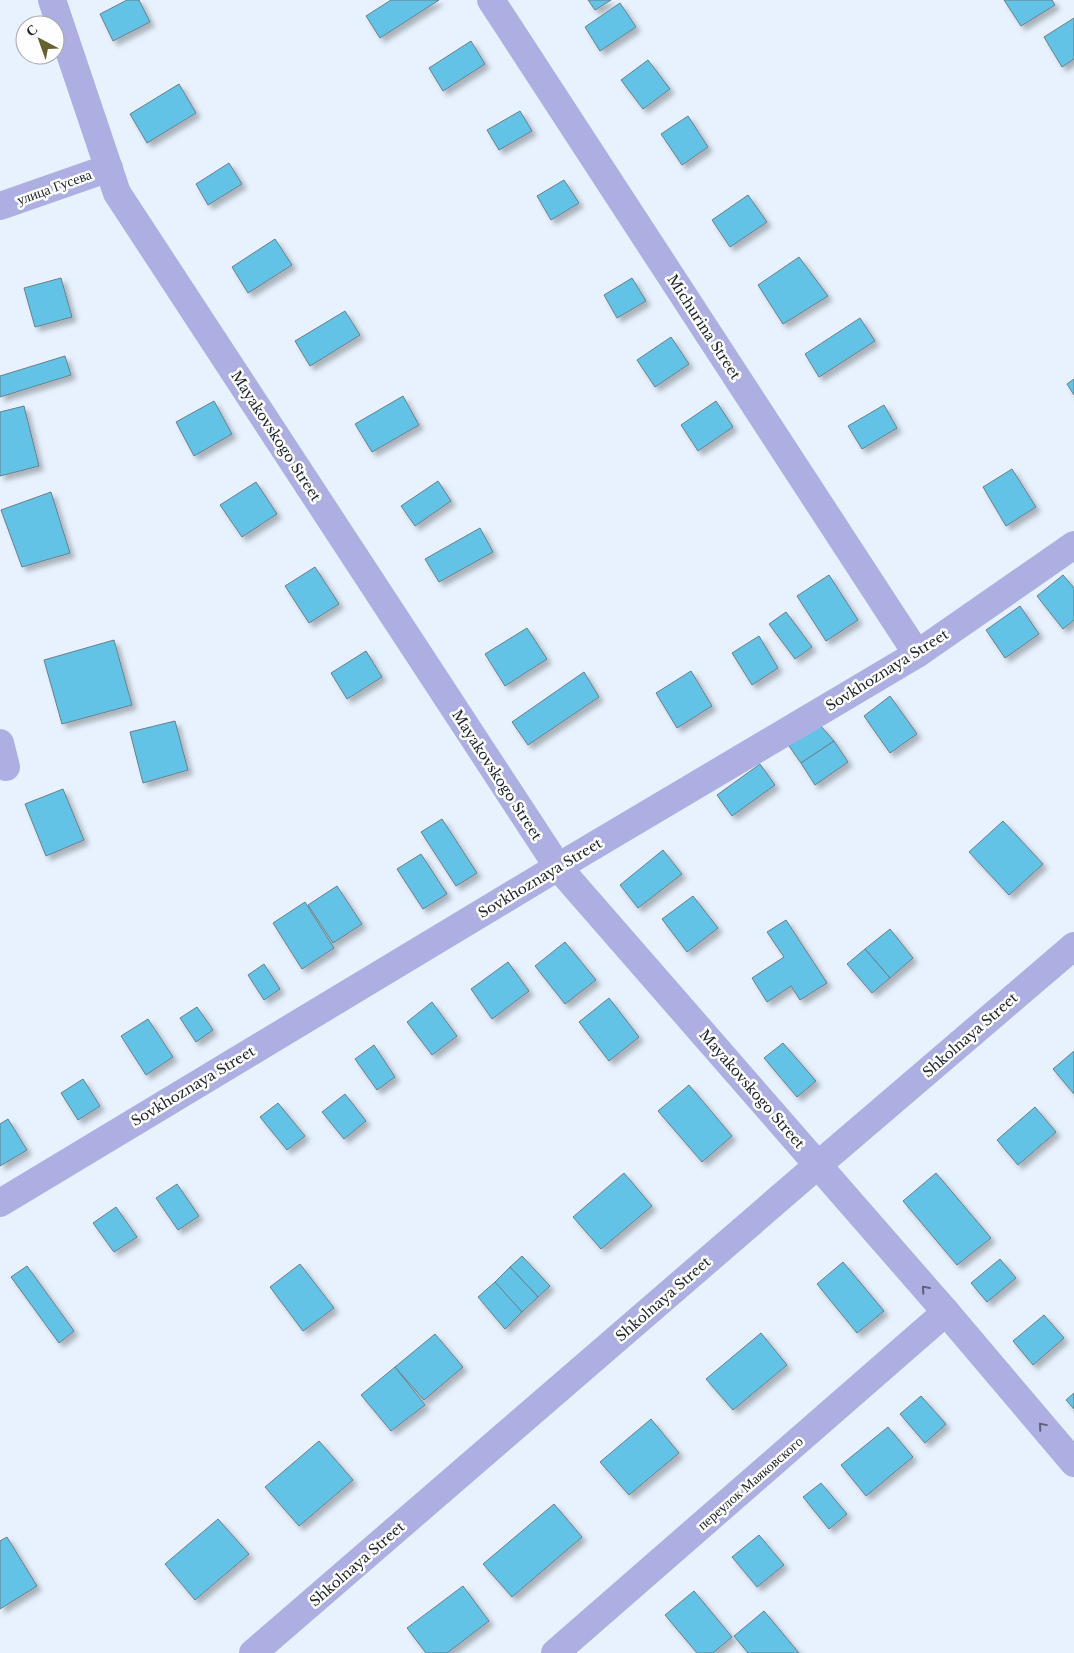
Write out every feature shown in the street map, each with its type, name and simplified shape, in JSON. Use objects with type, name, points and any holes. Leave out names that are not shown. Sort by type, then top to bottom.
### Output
[{"type":"street","name":"Mayakovskogo Street","points":[[52,0],[117,193],[558,866],[946,1312],[1074,1463]]},
{"type":"street","name":"Michurina Street","points":[[491,0],[917,654]]},
{"type":"street","name":"улица Гусева","points":[[0,206],[108,168]]},
{"type":"street","name":"Sovkhoznaya Street","points":[[0,1202],[558,866],[917,654],[1074,545]]},
{"type":"street","name":"Shkolnaya Street","points":[[253,1653],[1074,946]]},
{"type":"street","name":"переулок Маяковского","points":[[555,1653],[946,1312]]},
{"type":"building","points":[[127,0],[139,0],[150,22],[113,41],[100,14]]},
{"type":"building","points":[[391,0],[439,0],[380,38],[366,16]]},
{"type":"building","points":[[588,0],[611,0],[595,10]]},
{"type":"building","points":[[1004,0],[1052,0],[1055,5],[1021,26]]},
{"type":"building","points":[[620,3],[636,27],[600,51],[585,27]]},
{"type":"building","points":[[1074,18],[1074,59],[1062,67],[1044,37]]},
{"type":"building","points":[[471,41],[485,64],[443,91],[429,68]]},
{"type":"building","points":[[648,60],[670,89],[643,109],[621,80]]},
{"type":"building","points":[[179,84],[196,113],[147,143],[130,114]]},
{"type":"building","points":[[520,111],[532,131],[499,150],[487,130]]},
{"type":"building","points":[[688,116],[708,147],[682,165],[661,134]]},
{"type":"building","points":[[229,163],[242,184],[208,205],[196,184]]},
{"type":"building","points":[[564,180],[579,203],[551,220],[537,196]]},
{"type":"building","points":[[748,195],[767,222],[730,247],[712,220]]},
{"type":"building","points":[[275,239],[292,265],[248,293],[232,267]]},
{"type":"building","points":[[799,257],[828,296],[783,324],[758,285]]},
{"type":"building","points":[[61,278],[72,317],[35,327],[24,288]]},
{"type":"building","points":[[632,278],[646,301],[617,318],[604,295]]},
{"type":"building","points":[[345,311],[360,335],[310,366],[295,341]]},
{"type":"building","points":[[860,318],[875,341],[819,377],[805,354]]},
{"type":"building","points":[[671,337],[689,364],[655,387],[637,360]]},
{"type":"building","points":[[65,356],[71,375],[0,397],[0,376]]},
{"type":"building","points":[[1074,379],[1074,395],[1067,384]]},
{"type":"building","points":[[403,396],[419,425],[372,452],[355,424]]},
{"type":"building","points":[[214,401],[232,434],[194,456],[176,422]]},
{"type":"building","points":[[716,401],[733,427],[698,451],[681,425]]},
{"type":"building","points":[[884,405],[897,428],[862,449],[848,426]]},
{"type":"building","points":[[24,406],[39,466],[0,476],[0,412]]},
{"type":"building","points":[[1012,469],[1036,507],[1006,526],[983,487]]},
{"type":"building","points":[[438,481],[451,501],[415,526],[401,506]]},
{"type":"building","points":[[256,482],[277,514],[242,537],[220,505]]},
{"type":"building","points":[[51,492],[70,553],[22,567],[1,510]]},
{"type":"building","points":[[480,528],[493,552],[439,582],[425,559]]},
{"type":"building","points":[[315,567],[339,604],[309,623],[285,586]]},
{"type":"building","points":[[829,575],[858,620],[826,641],[797,596]]},
{"type":"building","points":[[1063,575],[1074,588],[1074,620],[1063,629],[1037,596]]},
{"type":"building","points":[[1020,606],[1039,634],[1005,658],[986,630]]},
{"type":"building","points":[[786,612],[812,647],[795,659],[769,624]]},
{"type":"building","points":[[527,628],[547,659],[505,686],[485,654]]},
{"type":"building","points":[[759,636],[778,668],[752,685],[732,653]]},
{"type":"building","points":[[114,640],[132,705],[62,724],[44,660]]},
{"type":"building","points":[[366,651],[382,677],[347,699],[331,673]]},
{"type":"building","points":[[691,671],[712,706],[677,728],[656,693]]},
{"type":"building","points":[[584,672],[599,697],[528,745],[512,722]]},
{"type":"building","points":[[890,696],[917,734],[890,753],[864,716]]},
{"type":"building","points":[[175,721],[188,770],[143,783],[130,732]]},
{"type":"building","points":[[820,725],[834,741],[801,763],[789,746]]},
{"type":"building","points":[[834,741],[848,762],[815,785],[801,763]]},
{"type":"building","points":[[760,764],[775,785],[732,816],[717,795]]},
{"type":"building","points":[[63,789],[84,840],[46,856],[25,804]]},
{"type":"building","points":[[442,819],[477,873],[456,886],[421,832]]},
{"type":"building","points":[[1003,821],[1043,864],[1009,895],[969,852]]},
{"type":"building","points":[[663,850],[682,874],[638,908],[620,885]]},
{"type":"building","points":[[421,854],[447,894],[423,909],[397,869]]},
{"type":"building","points":[[337,886],[362,924],[333,943],[308,905]]},
{"type":"building","points":[[693,896],[718,928],[687,952],[662,919]]},
{"type":"building","points":[[305,902],[334,948],[302,969],[273,923]]},
{"type":"building","points":[[786,920],[827,983],[800,1000],[791,986],[767,1002],[752,978],[784,957],[767,932]]},
{"type":"building","points":[[890,929],[913,958],[890,978],[865,949]]},
{"type":"building","points":[[565,942],[596,980],[565,1004],[535,966]]},
{"type":"building","points":[[865,949],[890,978],[872,993],[847,964]]},
{"type":"building","points":[[508,962],[529,991],[492,1019],[471,989]]},
{"type":"building","points":[[264,964],[280,989],[264,1000],[248,975]]},
{"type":"building","points":[[609,998],[639,1037],[609,1061],[579,1022]]},
{"type":"building","points":[[432,1002],[457,1036],[432,1055],[407,1022]]},
{"type":"building","points":[[197,1007],[213,1030],[196,1042],[180,1018]]},
{"type":"building","points":[[148,1019],[173,1057],[146,1075],[121,1036]]},
{"type":"building","points":[[783,1043],[816,1081],[797,1097],[764,1058]]},
{"type":"building","points":[[374,1045],[395,1077],[377,1090],[355,1059]]},
{"type":"building","points":[[1074,1051],[1074,1094],[1053,1069]]},
{"type":"building","points":[[83,1079],[100,1106],[78,1120],[61,1093]]},
{"type":"building","points":[[689,1085],[732,1136],[702,1162],[658,1111]]},
{"type":"building","points":[[345,1094],[366,1121],[344,1139],[322,1112]]},
{"type":"building","points":[[278,1103],[305,1136],[287,1150],[260,1117]]},
{"type":"building","points":[[1035,1107],[1056,1132],[1018,1165],[997,1140]]},
{"type":"building","points":[[8,1119],[27,1150],[0,1166],[0,1124]]},
{"type":"building","points":[[624,1173],[652,1206],[601,1249],[573,1217]]},
{"type":"building","points":[[936,1173],[991,1238],[957,1265],[903,1201]]},
{"type":"building","points":[[177,1184],[199,1216],[178,1230],[156,1198]]},
{"type":"building","points":[[116,1207],[137,1237],[114,1252],[93,1223]]},
{"type":"building","points":[[522,1256],[550,1286],[538,1297],[510,1267]]},
{"type":"building","points":[[1000,1259],[1016,1278],[987,1302],[971,1283]]},
{"type":"building","points":[[843,1262],[884,1311],[857,1333],[817,1284]]},
{"type":"building","points":[[300,1264],[334,1308],[303,1331],[270,1287]]},
{"type":"building","points":[[27,1266],[74,1331],[59,1343],[11,1277]]},
{"type":"building","points":[[510,1267],[538,1297],[522,1312],[494,1283]]},
{"type":"building","points":[[495,1282],[522,1312],[505,1329],[478,1297]]},
{"type":"building","points":[[1044,1315],[1064,1338],[1033,1365],[1013,1341]]},
{"type":"building","points":[[761,1333],[787,1365],[733,1410],[706,1379]]},
{"type":"building","points":[[435,1334],[463,1367],[424,1400],[395,1367]]},
{"type":"building","points":[[395,1367],[425,1405],[391,1431],[361,1395]]},
{"type":"building","points":[[1074,1393],[1074,1409],[1066,1400]]},
{"type":"building","points":[[921,1396],[946,1424],[925,1443],[900,1414]]},
{"type":"building","points":[[651,1419],[679,1453],[629,1495],[600,1462]]},
{"type":"building","points":[[888,1427],[913,1457],[866,1496],[841,1465]]},
{"type":"building","points":[[319,1441],[353,1480],[299,1526],[265,1487]]},
{"type":"building","points":[[821,1483],[847,1514],[829,1529],[803,1497]]},
{"type":"building","points":[[554,1504],[582,1537],[512,1597],[483,1564]]},
{"type":"building","points":[[218,1519],[249,1554],[195,1600],[165,1564]]},
{"type":"building","points":[[759,1535],[784,1565],[757,1587],[732,1557]]},
{"type":"building","points":[[7,1537],[37,1586],[0,1609],[0,1541]]},
{"type":"building","points":[[463,1586],[489,1621],[447,1653],[426,1653],[407,1628]]},
{"type":"building","points":[[694,1591],[732,1637],[713,1653],[697,1653],[665,1615]]},
{"type":"building","points":[[764,1611],[799,1653],[748,1653],[734,1636]]}]
